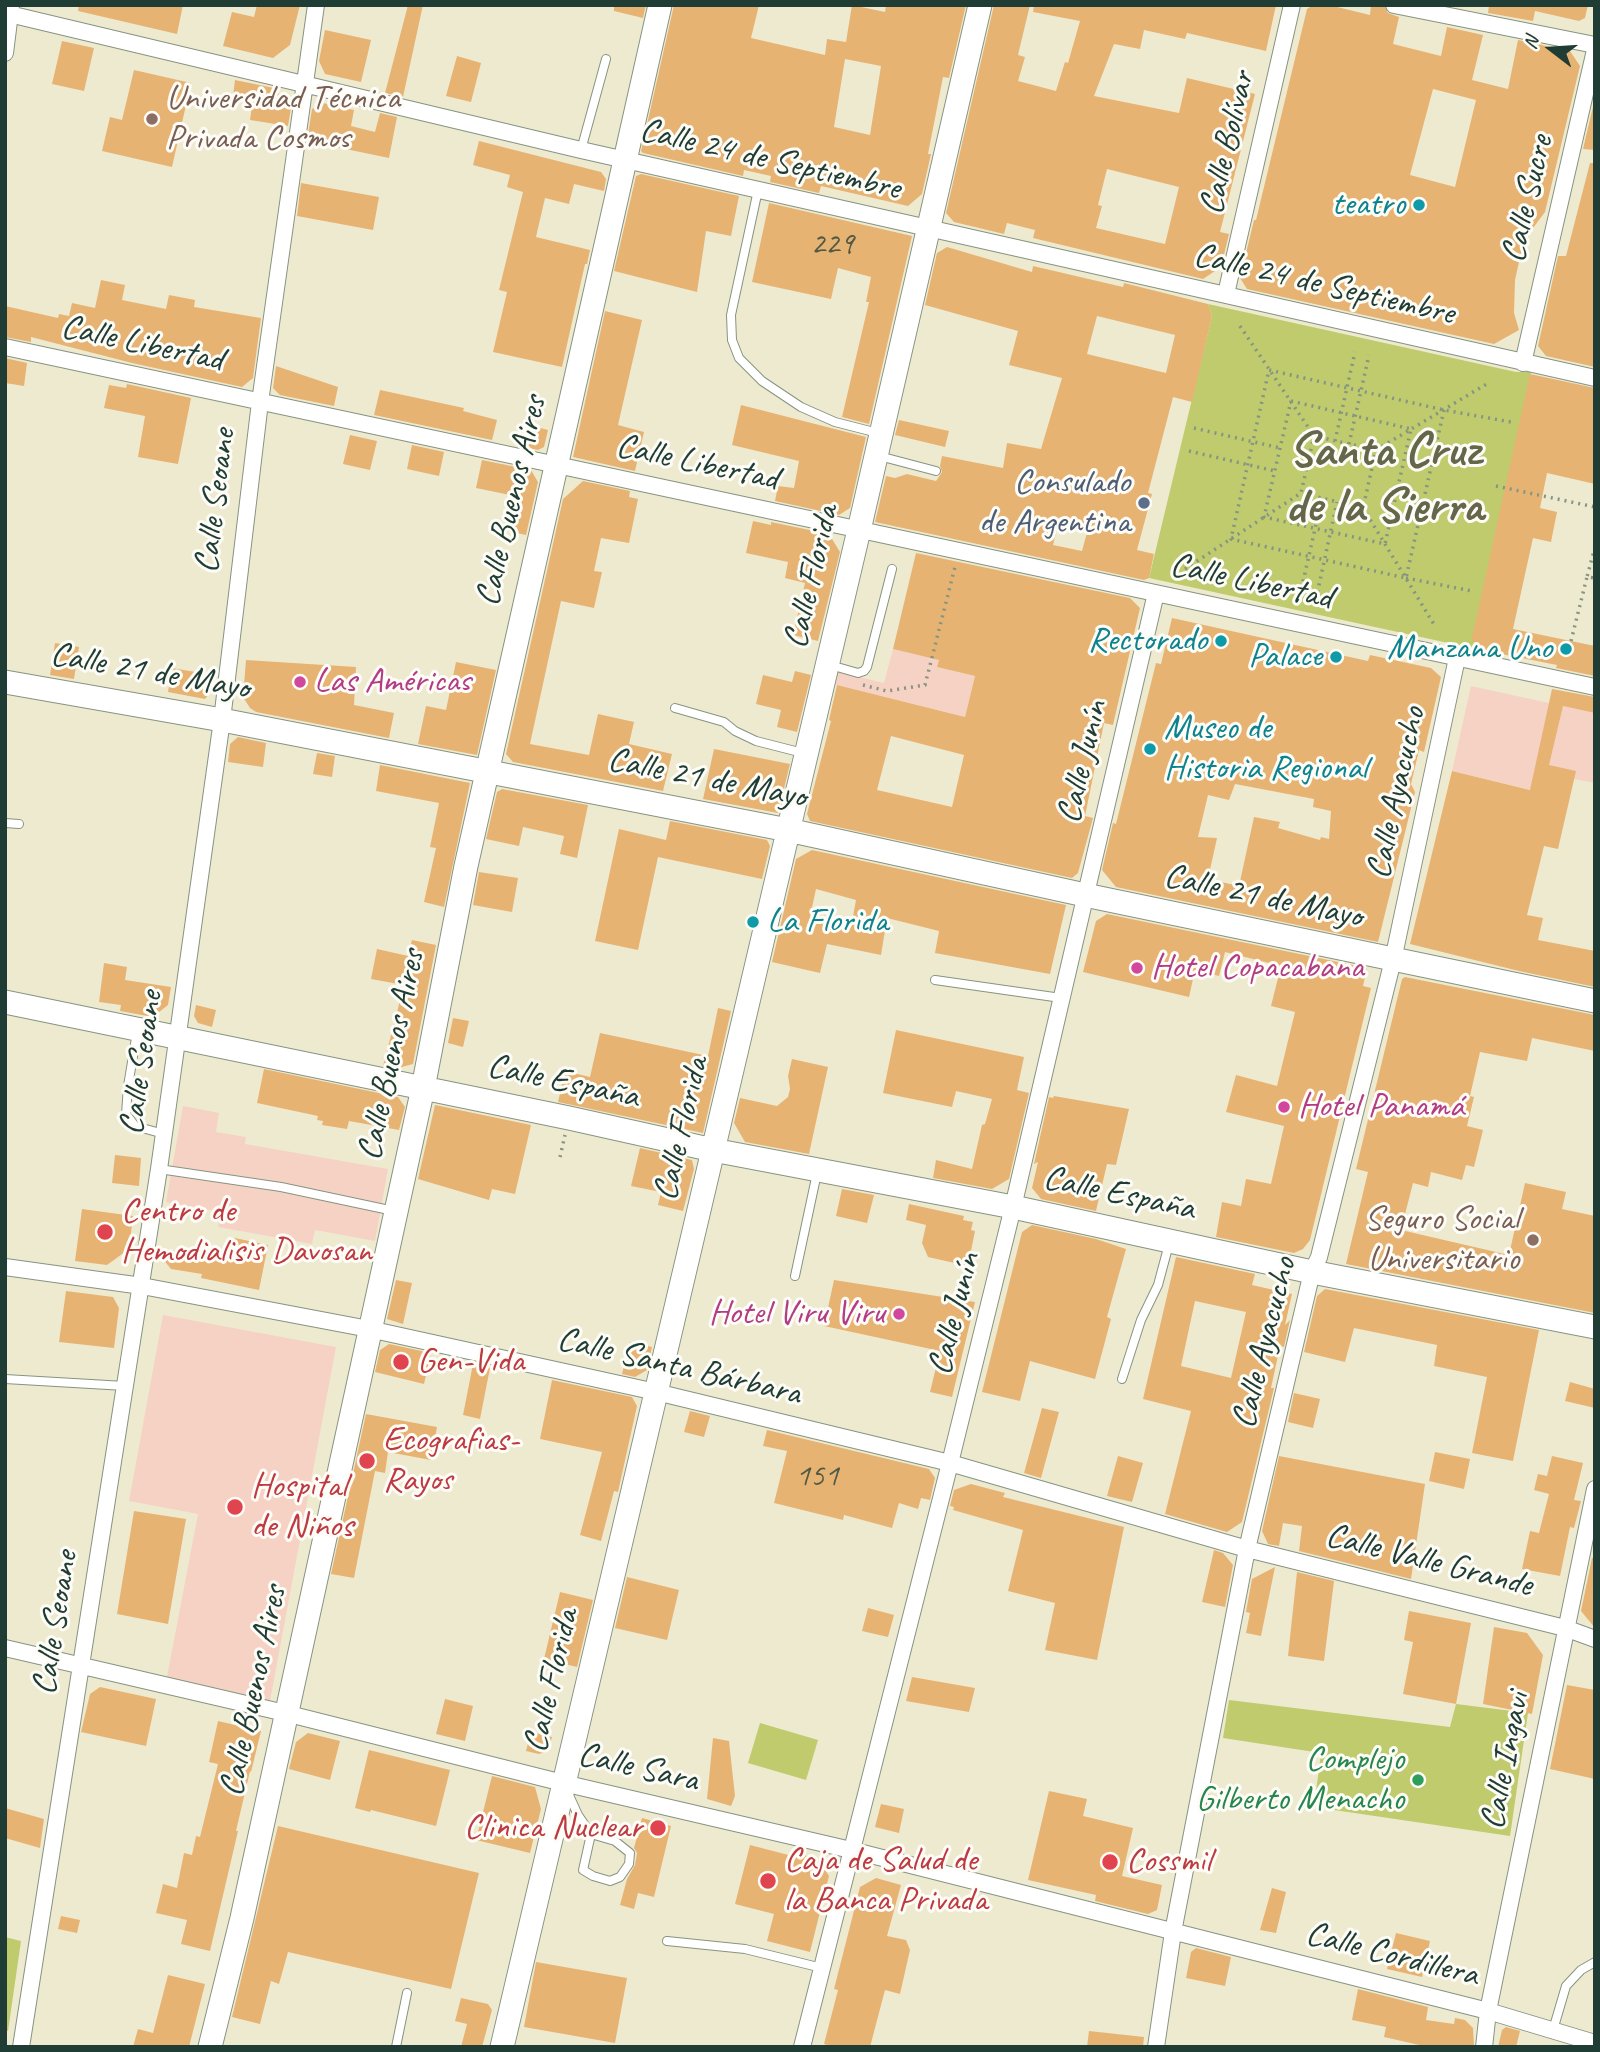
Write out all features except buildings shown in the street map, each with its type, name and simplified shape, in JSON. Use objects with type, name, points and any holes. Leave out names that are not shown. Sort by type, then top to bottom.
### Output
[{"type":"street","name":"Calle Seoane","points":[[21,2047],[159,1170],[222,720],[260,402],[316,5]]},
{"type":"street","name":"Calle Buenos Aires","points":[[210,2047],[242,1919],[423,1088],[463,866],[487,772],[660,5]]},
{"type":"street","name":"Calle Florida","points":[[502,2047],[930,228],[980,5]]},
{"type":"street","name":"Calle Bolívar","points":[[1226,294],[1292,5]]},
{"type":"street","points":[[1394,5],[1595,47]]},
{"type":"street","name":"Calle 24 de Septiembre","points":[[9,10],[304,85],[624,160],[1595,378]]},
{"type":"street","points":[[5,53],[9,10]]},
{"type":"street","name":"Calle Sucre","points":[[1523,363],[1595,47]]},
{"type":"street","name":"Calle Libertad","points":[[5,347],[1595,687]]},
{"type":"street","name":"Calle Junín","points":[[802,2047],[1013,1207],[1156,593]]},
{"type":"street","name":"Calle Ayacucho","points":[[1156,2047],[1174,1932],[1247,1549],[1312,1272],[1319,1257],[1393,960],[1457,658]]},
{"type":"street","name":"Calle 21 de Mayo","points":[[5,682],[222,720],[788,830],[1084,895],[1595,1001]]},
{"type":"street","name":"Calle España","points":[[5,1002],[713,1150],[1013,1207],[1312,1272],[1595,1327]]},
{"type":"street","name":"Calle Santa Bárbara","points":[[5,1268],[142,1286],[369,1329],[656,1392],[950,1463],[1247,1549]]},
{"type":"street","name":"Calle Ingavi","points":[[1484,2047],[1488,2011],[1595,1489]]},
{"type":"street","name":"Calle Valle Grande","points":[[1247,1549],[1565,1628],[1595,1639]]},
{"type":"street","name":"Calle Sara","points":[[5,1648],[852,1850],[1174,1932]]},
{"type":"street","name":"Calle Cordillera","points":[[1174,1932],[1488,2011],[1595,2043]]},
{"type":"lane","points":[[581,150],[606,59]]},
{"type":"lane","points":[[758,190],[732,315],[733,341],[739,358],[762,381],[801,407],[936,471]]},
{"type":"lane","points":[[827,664],[858,673],[867,667],[892,569]]},
{"type":"lane","points":[[675,708],[723,722],[756,741],[806,754]]},
{"type":"lane","points":[[5,823],[19,824]]},
{"type":"lane","points":[[935,980],[1061,998]]},
{"type":"lane","points":[[138,1029],[126,1114],[135,1126],[164,1134]]},
{"type":"lane","points":[[159,1170],[281,1186],[395,1212]]},
{"type":"lane","points":[[795,1276],[818,1170]]},
{"type":"lane","points":[[1122,1379],[1138,1329],[1158,1285],[1170,1241]]},
{"type":"lane","points":[[5,1378],[125,1386]]},
{"type":"lane","points":[[563,1783],[578,1815],[592,1834],[615,1841],[630,1853],[628,1864],[620,1877],[610,1881],[583,1870],[592,1834]]},
{"type":"lane","points":[[667,1941],[745,1949],[822,1968]]},
{"type":"lane","points":[[1553,2030],[1566,1986],[1581,1970],[1595,1962]]},
{"type":"lane","points":[[396,2047],[407,1993]]},
{"type":"path","points":[[1240,326],[1314,436],[1335,441],[1376,450],[1490,382]]},
{"type":"path","points":[[1335,441],[1354,352]]},
{"type":"path","points":[[1349,444],[1369,355]]},
{"type":"path","points":[[1269,370],[1444,410],[1511,422]]},
{"type":"path","points":[[1231,539],[1269,370]]},
{"type":"path","points":[[1291,401],[1411,429]]},
{"type":"path","points":[[1264,517],[1291,401]]},
{"type":"path","points":[[1406,578],[1444,410]]},
{"type":"path","points":[[1194,428],[1280,448]]},
{"type":"path","points":[[1385,544],[1411,429]]},
{"type":"path","points":[[1185,569],[1301,493],[1314,436]]},
{"type":"path","points":[[1363,508],[1376,450]]},
{"type":"path","points":[[1189,452],[1275,471]]},
{"type":"path","points":[[1496,486],[1595,507]]},
{"type":"path","points":[[1301,493],[1363,508],[1435,626]]},
{"type":"path","points":[[1300,595],[1322,498]]},
{"type":"path","points":[[1315,599],[1337,501]]},
{"type":"path","points":[[1264,517],[1385,544]]},
{"type":"path","points":[[1231,539],[1472,591]]},
{"type":"path","points":[[1571,641],[1595,547]]},
{"type":"path","points":[[862,685],[887,691],[925,685],[956,565]]},
{"type":"path","points":[[1587,577],[1595,578]]},
{"type":"shaded area","points":[[946,562],[962,565],[937,667],[975,676],[965,717],[832,684],[835,671],[884,683],[893,649],[923,656]]},
{"type":"shaded area","points":[[1471,686],[1595,713],[1595,783],[1574,779],[1569,799],[1452,771]]},
{"type":"shaded area","points":[[183,1106],[219,1113],[216,1132],[246,1137],[245,1144],[388,1169],[375,1241],[315,1230],[312,1244],[218,1227],[221,1212],[166,1202]]},
{"type":"shaded area","name":"Hospital de Niños","points":[[163,1315],[336,1347],[270,1701],[166,1682],[198,1514],[129,1501]]},
{"type":"green space","points":[[1208,304],[1516,372],[1531,372],[1476,649],[1149,578],[1212,316]]},
{"type":"green space","name":"Complejo Gilberto Menacho","points":[[1229,1700],[1450,1727],[1456,1704],[1528,1713],[1510,1836],[1314,1807],[1321,1753],[1223,1738]]},
{"type":"green space","points":[[760,1723],[818,1740],[806,1780],[748,1763]]},
{"type":"green space","points":[[5,1937],[21,1941],[8,2031],[5,2030]]},
{"type":"place","name":"Universidad Técnica Privada Cosmos","points":[[152,119]]},
{"type":"place","name":"teatro","points":[[1419,205]]},
{"type":"place","name":"Consulado de Argentina","points":[[1144,503]]},
{"type":"place","name":"Rectorado","points":[[1221,641]]},
{"type":"place","name":"Manzana Uno","points":[[1566,649]]},
{"type":"place","name":"Palace","points":[[1336,657]]},
{"type":"place","name":"Las Américas","points":[[300,682]]},
{"type":"place","name":"Museo de Historia Regional","points":[[1150,749]]},
{"type":"place","name":"La Florida","points":[[753,922]]},
{"type":"place","name":"Hotel Copacabana","points":[[1137,968]]},
{"type":"place","name":"Hotel Panamá","points":[[1284,1107]]},
{"type":"place","name":"Centro de Hemodialisis Davosan","points":[[105,1232]]},
{"type":"place","name":"Seguro Social Universitario","points":[[1533,1240]]},
{"type":"place","name":"Hotel Viru Viru","points":[[899,1314]]},
{"type":"place","name":"Gen-Vida","points":[[401,1362]]},
{"type":"place","name":"Ecografias- Rayos","points":[[367,1461]]},
{"type":"place","name":"Hospital de Niños","points":[[235,1507]]},
{"type":"place","name":"Complejo Gilberto Menacho","points":[[1418,1780]]},
{"type":"place","name":"Clinica Nuclear","points":[[658,1828]]},
{"type":"place","name":"Cossmil","points":[[1110,1862]]},
{"type":"place","name":"Caja de Salud de la Banca Privada","points":[[768,1881]]},
{"type":"district","name":"Santa Cruz de la Sierra","points":[[1384,480]]}]
